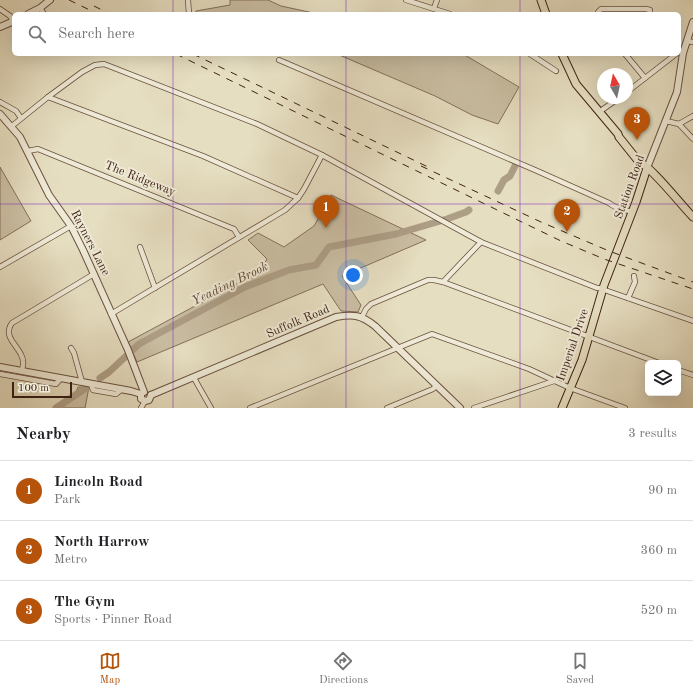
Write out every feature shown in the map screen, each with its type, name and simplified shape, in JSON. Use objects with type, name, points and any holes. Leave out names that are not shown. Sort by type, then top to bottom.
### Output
[{"type":"main road","points":[[541,0],[545,12]]},
{"type":"main road","points":[[563,56],[576,84],[618,134],[639,162],[645,165],[693,217]]},
{"type":"main road","name":"Station Road","points":[[601,289],[645,165]]},
{"type":"main road","name":"Imperial Drive","points":[[562,408],[582,360],[601,289]]},
{"type":"street","points":[[32,12],[50,0]]},
{"type":"street","points":[[188,0],[189,12]]},
{"type":"street","points":[[406,0],[445,12]]},
{"type":"street","points":[[434,8],[437,0]]},
{"type":"street","points":[[40,8],[43,12]]},
{"type":"street","points":[[0,9],[10,16],[12,19]]},
{"type":"street","points":[[598,12],[601,9],[646,9],[650,10],[650,12]]},
{"type":"street","points":[[0,27],[12,21]]},
{"type":"street","name":"Station Road","points":[[681,53],[690,41],[693,22]]},
{"type":"street","points":[[534,56],[552,64],[556,71]]},
{"type":"street","points":[[627,56],[645,78]]},
{"type":"street","points":[[633,87],[673,56]]},
{"type":"street","name":"Station Road","points":[[645,165],[666,121],[678,88],[681,56]]},
{"type":"street","points":[[280,60],[535,170],[611,204],[612,206],[623,211],[628,211]]},
{"type":"street","points":[[12,126],[82,72],[99,64],[104,64],[250,121],[322,155],[481,242],[585,283],[587,282],[601,289],[693,321]]},
{"type":"street","points":[[48,97],[203,156],[298,198]]},
{"type":"street","points":[[0,102],[16,111],[21,118]]},
{"type":"street","points":[[599,112],[610,104]]},
{"type":"street","name":"Rayners Lane","points":[[0,114],[20,137],[49,195],[71,226],[128,352],[140,382],[142,393]]},
{"type":"street","points":[[679,124],[693,116]]},
{"type":"street","points":[[666,121],[679,124],[693,139]]},
{"type":"street","name":"The Ridgeway","points":[[28,151],[38,149],[229,226],[234,229],[240,237]]},
{"type":"street","points":[[111,314],[285,210],[298,198],[322,155]]},
{"type":"street","points":[[0,267],[71,226]]},
{"type":"street","points":[[443,282],[481,242]]},
{"type":"street","points":[[140,247],[155,288]]},
{"type":"street","points":[[22,371],[24,360],[9,334],[9,327],[12,323],[94,274]]},
{"type":"street","points":[[628,298],[635,282],[634,276]]},
{"type":"street","points":[[460,408],[375,326],[362,317],[366,309],[371,304],[428,280],[434,280],[443,282],[651,360]]},
{"type":"street","name":"Suffolk Road","points":[[148,403],[194,378],[336,317],[351,314],[362,317]]},
{"type":"street","points":[[250,408],[432,334],[529,369],[570,388],[625,408]]},
{"type":"street","points":[[71,348],[74,353],[82,382]]},
{"type":"street","points":[[0,367],[142,393],[148,392],[148,403],[141,408]]},
{"type":"street","points":[[681,371],[693,375]]},
{"type":"street","points":[[0,374],[56,384],[61,378]]},
{"type":"street","points":[[194,378],[211,408]]},
{"type":"street","points":[[474,408],[554,381]]},
{"type":"street","points":[[133,391],[140,382]]},
{"type":"street","points":[[387,408],[433,390],[436,386]]},
{"type":"shaded area","points":[[230,0],[268,0],[281,6],[309,12],[196,12],[230,5]]},
{"type":"shaded area","points":[[342,56],[466,56],[519,87],[498,124],[472,115],[435,96]]},
{"type":"shaded area","points":[[0,167],[31,221],[0,240]]},
{"type":"shaded area","points":[[331,195],[426,240],[342,276],[361,305],[358,312],[341,311],[323,284],[137,362],[128,342],[260,271],[267,259],[248,240],[258,233],[284,247],[314,226]]},
{"type":"shaded area","points":[[78,387],[89,387],[85,408],[58,408],[74,398]]},
{"type":"waterway","name":"Yeading Brook","points":[[498,191],[504,180],[510,176],[515,166]]},
{"type":"waterway","name":"Yeading Brook","points":[[100,378],[109,372],[139,344],[245,287],[289,270],[316,265],[329,247],[396,234],[447,219],[469,210]]},
{"type":"waterway","name":"Yeading Brook","points":[[56,408],[86,388]]},
{"type":"railway","points":[[69,0],[94,12]]},
{"type":"railway","points":[[94,6],[106,12]]},
{"type":"railway","points":[[180,56],[561,241],[604,259],[693,289]]},
{"type":"railway","points":[[197,56],[428,167]]},
{"type":"railway","points":[[421,166],[541,222],[609,251],[693,282]]},
{"type":"place","name":"The Gym","points":[[637,140]]},
{"type":"place","name":"Lincoln Road","points":[[326,228]]},
{"type":"place","name":"North Harrow","points":[[567,232]]}]
